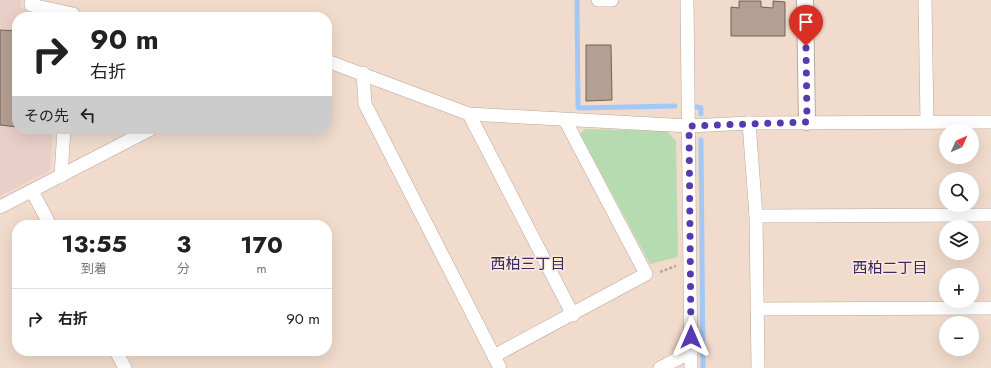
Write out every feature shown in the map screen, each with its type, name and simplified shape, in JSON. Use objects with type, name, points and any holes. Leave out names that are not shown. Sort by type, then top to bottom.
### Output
[{"type":"street","points":[[32,0],[31,5],[64,12]]},
{"type":"street","points":[[598,0],[612,0]]},
{"type":"street","points":[[687,0],[691,368]]},
{"type":"street","points":[[805,0],[807,122]]},
{"type":"street","points":[[925,0],[927,122]]},
{"type":"street","points":[[332,63],[363,73],[469,114],[689,126],[807,122],[991,122]]},
{"type":"street","points":[[363,73],[365,104],[500,368]]},
{"type":"street","points":[[469,114],[573,315]]},
{"type":"street","points":[[494,356],[573,315],[646,274],[565,120]]},
{"type":"street","points":[[749,123],[756,216],[758,368]]},
{"type":"street","points":[[61,176],[64,134]]},
{"type":"street","points":[[0,207],[141,134]]},
{"type":"street","points":[[32,191],[47,220]]},
{"type":"street","points":[[756,216],[991,215]]},
{"type":"street","points":[[758,309],[991,308]]},
{"type":"street","points":[[660,368],[691,352]]},
{"type":"street","points":[[119,356],[125,368]]},
{"type":"path","points":[[646,274],[658,274],[691,259]]},
{"type":"shaded area","points":[[0,0],[21,0],[20,8],[37,12],[12,12],[12,134],[53,134],[50,170],[0,196]]},
{"type":"green space","points":[[585,129],[667,131],[676,141],[678,257],[650,264],[580,134]]},
{"type":"building","points":[[739,1],[761,1],[761,7],[773,8],[773,1],[785,2],[785,36],[731,36],[731,7],[739,8]]},
{"type":"building","points":[[0,30],[12,31],[12,126],[0,125]]},
{"type":"building","points":[[586,45],[611,45],[612,100],[586,101]]},
{"type":"waterway","points":[[577,0],[578,108],[675,106]]},
{"type":"waterway","points":[[697,107],[701,108],[701,114]]},
{"type":"waterway","points":[[701,140],[703,368]]},
{"type":"district","name":"西柏三丁目","points":[[528,264]]},
{"type":"district","name":"西柏二丁目","points":[[890,268]]},
{"type":"route","points":[[691,337],[689,126],[807,122],[806,46]]}]
